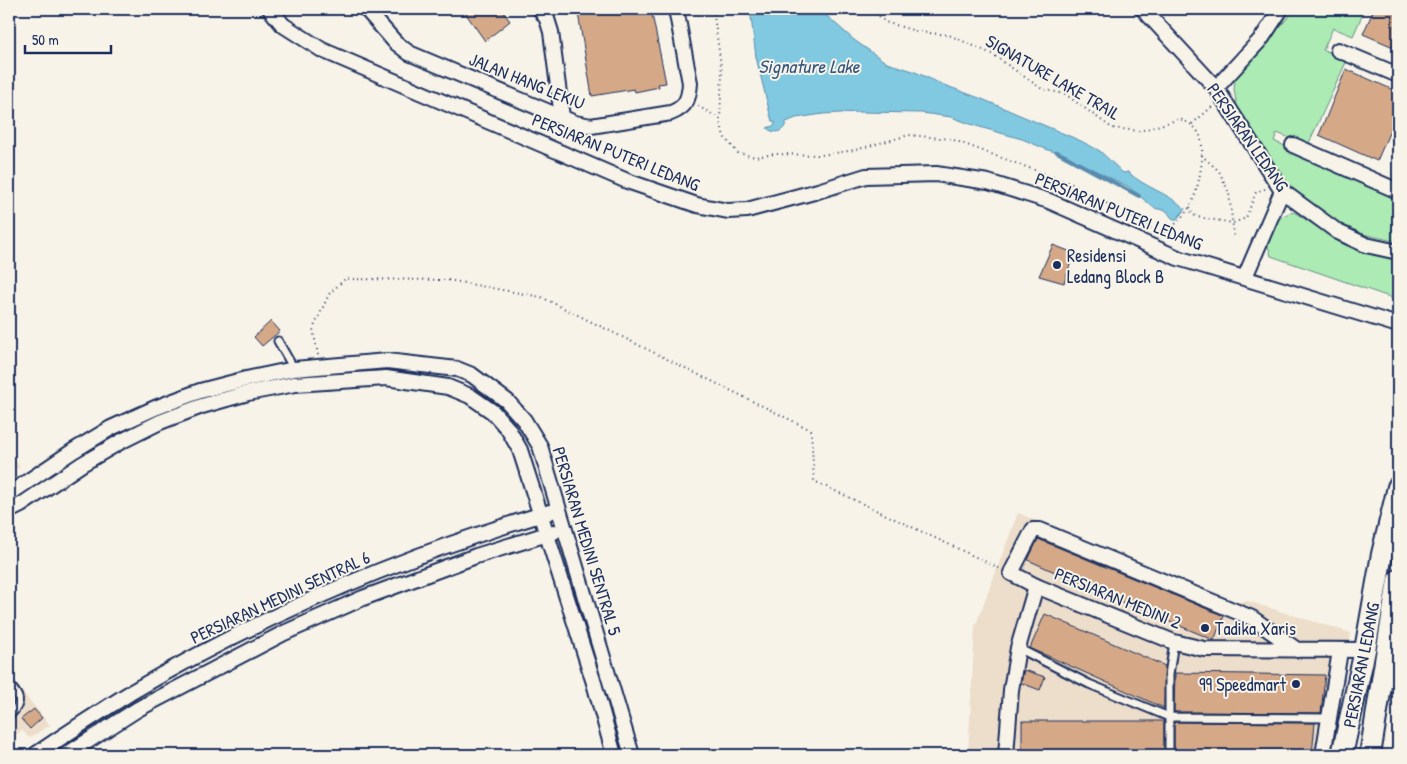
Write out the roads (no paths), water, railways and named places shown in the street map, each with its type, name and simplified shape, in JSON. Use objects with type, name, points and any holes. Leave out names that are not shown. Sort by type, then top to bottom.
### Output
[{"type":"street","name":"PERSIARAN PUTERI LEDANG","points":[[270,9],[283,25],[322,50],[627,181],[697,205],[728,212],[747,210],[866,176],[936,174],[988,182],[1049,201],[1178,258],[1398,325]]},
{"type":"street","name":"JALAN HANG LEKIU","points":[[366,9],[395,42],[409,53],[575,123],[591,126],[671,113],[681,109],[688,99],[690,83],[676,9]]},
{"type":"street","points":[[540,9],[547,19],[550,32],[562,117]]},
{"type":"street","name":"PERSIARAN LEDANG","points":[[1144,9],[1219,93],[1279,187],[1338,232],[1366,245],[1398,252]]},
{"type":"street","points":[[1219,93],[1262,38],[1281,9]]},
{"type":"street","points":[[1338,50],[1398,75]]},
{"type":"street","points":[[1294,145],[1398,190]]},
{"type":"street","points":[[1245,277],[1279,187]]},
{"type":"street","name":"PERSIARAN MEDINI SENTRAL 5","points":[[10,489],[112,428],[200,391],[246,379],[294,369],[387,361],[457,369],[472,375],[507,401],[524,420],[540,446],[632,755]]},
{"type":"street","name":"PERSIARAN MEDINI SENTRAL 5","points":[[9,511],[82,464],[160,422],[202,406],[248,393],[295,384],[386,378],[448,387],[470,396],[493,412],[508,429],[520,450],[594,683],[614,755]]},
{"type":"street","name":"PERSIARAN LEDANG","points":[[1342,755],[1365,650],[1382,554],[1398,487]]},
{"type":"street","name":"PERSIARAN MEDINI SENTRAL 6","points":[[35,755],[130,693],[200,654],[274,617],[366,577],[468,538],[558,509]]},
{"type":"street","name":"PERSIARAN MEDINI SENTRAL 6","points":[[66,755],[138,709],[284,633],[363,598],[476,556],[564,529]]},
{"type":"street","name":"PERSIARAN MEDINI 2","points":[[1297,650],[1252,618],[1040,530],[1033,530],[1011,573],[1036,586],[1174,642],[1204,649],[1340,651],[1365,650]]},
{"type":"street","name":"PERSIARAN LEDANG","points":[[1370,755],[1398,580]]},
{"type":"street","points":[[1006,755],[1011,690],[1018,648],[1036,586]]},
{"type":"street","points":[[1323,755],[1340,651]]},
{"type":"lane","points":[[278,340],[294,369]]},
{"type":"lane","points":[[1169,755],[1169,675],[1174,642]]},
{"type":"lane","points":[[1018,648],[1088,684],[1169,717],[1329,718]]},
{"type":"lane","points":[[9,684],[18,697],[19,702],[10,715]]},
{"type":"water","name":"Signature Lake","points":[[750,9],[819,9],[854,40],[887,63],[913,71],[1081,141],[1100,151],[1123,173],[1128,172],[1179,203],[1185,209],[1177,219],[1173,219],[1167,211],[1154,208],[1129,187],[1067,155],[951,117],[922,113],[858,112],[823,114],[796,118],[786,122],[784,128],[779,131],[770,130],[767,128],[776,123],[772,121],[756,57]]},
{"type":"waterway","points":[[1057,152],[1139,196]]},
{"type":"place","name":"Residensi Ledang Block B","points":[[1057,265]]},
{"type":"place","name":"Tadika Xaris","points":[[1205,628]]},
{"type":"place","name":"99 Speedmart","points":[[1296,684]]}]
